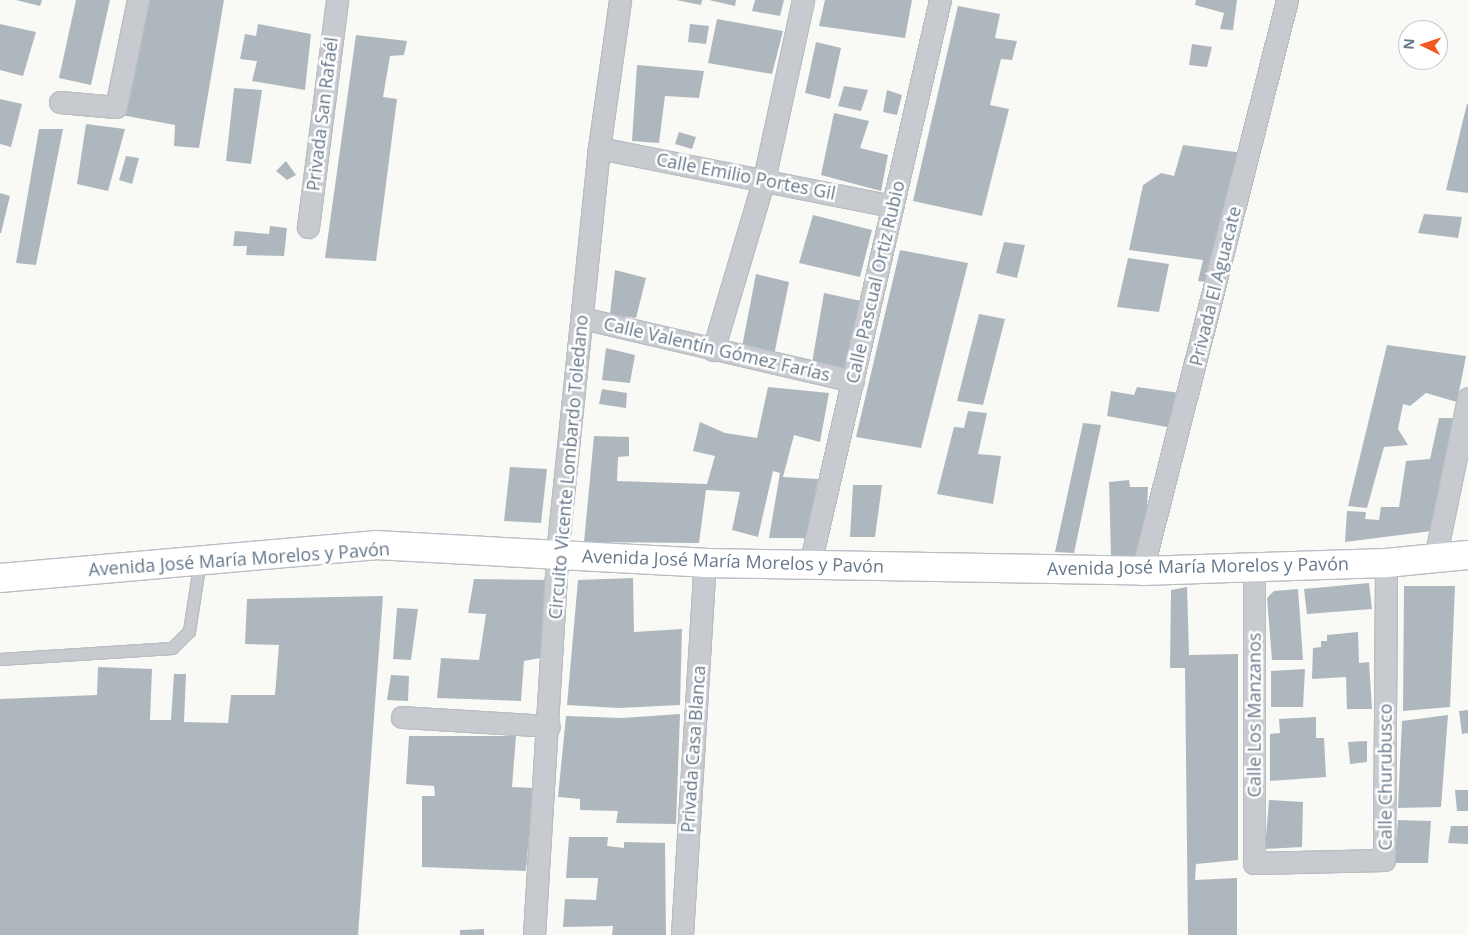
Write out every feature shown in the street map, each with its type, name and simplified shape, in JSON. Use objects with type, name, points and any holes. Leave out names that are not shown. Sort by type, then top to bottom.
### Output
[{"type":"main road","name":"Avenida José María Morelos y Pavón","points":[[0,578],[375,545],[705,563],[1142,571],[1386,563],[1468,555]]},
{"type":"street","points":[[60,102],[116,107],[138,0]]},
{"type":"street","name":"Privada San Rafaél","points":[[308,228],[337,0]]},
{"type":"street","name":"Circuito Vicente Lombardo Toledano","points":[[534,935],[549,726],[557,554],[599,148],[620,0]]},
{"type":"street","points":[[713,350],[764,179],[804,0]]},
{"type":"street","name":"Calle Pascual Ortiz Rubio","points":[[810,564],[940,0]]},
{"type":"street","name":"Privada El Aguacate","points":[[1142,571],[1287,0]]},
{"type":"street","name":"Calle Emilio Portes Gil","points":[[599,148],[764,179],[892,206]]},
{"type":"street","name":"Calle Valentín Gómez Farías","points":[[582,318],[713,350],[853,381]]},
{"type":"street","points":[[1435,558],[1468,398]]},
{"type":"street","name":"Privada Casa Blanca","points":[[682,935],[705,563]]},
{"type":"street","name":"Calle Churubusco","points":[[1254,863],[1384,860],[1386,563]]},
{"type":"street","name":"Calle Los Manzanos","points":[[1254,567],[1254,863]]},
{"type":"street","points":[[402,717],[549,726]]},
{"type":"lane","points":[[0,659],[172,648],[189,631],[200,560]]},
{"type":"building","points":[[16,0],[42,0],[40,6]]},
{"type":"building","points":[[76,0],[110,0],[91,85],[59,78]]},
{"type":"building","points":[[141,0],[224,0],[199,148],[174,146],[175,125],[116,114]]},
{"type":"building","points":[[676,0],[702,0],[701,5]]},
{"type":"building","points":[[709,0],[736,0],[735,6]]},
{"type":"building","points":[[755,0],[784,0],[780,16],[752,11]]},
{"type":"building","points":[[825,0],[912,0],[905,38],[819,26]]},
{"type":"building","points":[[1196,0],[1237,0],[1233,30],[1220,29],[1224,13],[1195,5]]},
{"type":"building","points":[[958,6],[1000,14],[995,38],[1017,41],[1012,60],[1001,59],[990,105],[1009,109],[982,216],[913,201]]},
{"type":"building","points":[[717,19],[783,31],[772,74],[708,63]]},
{"type":"building","points":[[0,24],[36,32],[23,76],[0,70]]},
{"type":"building","points":[[258,24],[311,34],[305,90],[252,81],[257,61],[240,59],[245,34],[256,36]]},
{"type":"building","points":[[690,24],[709,26],[706,44],[688,42]]},
{"type":"building","points":[[356,35],[407,41],[404,55],[390,56],[383,97],[397,99],[376,261],[325,258]]},
{"type":"building","points":[[816,42],[841,48],[830,99],[805,93]]},
{"type":"building","points":[[1192,44],[1212,47],[1207,67],[1189,65]]},
{"type":"building","points":[[637,65],[704,71],[699,98],[665,96],[659,143],[632,141]]},
{"type":"building","points":[[844,86],[868,90],[861,111],[838,106]]},
{"type":"building","points":[[234,88],[262,90],[251,164],[226,161]]},
{"type":"building","points":[[887,90],[902,95],[897,115],[883,112]]},
{"type":"building","points":[[0,99],[22,104],[11,147],[0,144]]},
{"type":"building","points":[[1468,104],[1468,193],[1446,190]]},
{"type":"building","points":[[834,113],[869,121],[860,148],[888,155],[881,191],[821,175]]},
{"type":"building","points":[[86,124],[125,129],[108,191],[77,184]]},
{"type":"building","points":[[39,129],[63,129],[36,265],[16,263]]},
{"type":"building","points":[[679,132],[696,137],[692,149],[675,144]]},
{"type":"building","points":[[1183,145],[1243,153],[1214,283],[1198,281],[1203,260],[1129,250],[1143,185],[1161,173],[1174,176]]},
{"type":"building","points":[[126,156],[139,158],[132,184],[119,180]]},
{"type":"building","points":[[286,161],[296,175],[287,180],[276,171]]},
{"type":"building","points":[[0,193],[10,196],[1,233],[0,233]]},
{"type":"building","points":[[1424,214],[1462,217],[1458,238],[1418,233]]},
{"type":"building","points":[[813,215],[872,230],[860,277],[799,263]]},
{"type":"building","points":[[270,226],[287,228],[284,256],[246,255],[247,246],[233,246],[235,231],[269,234]]},
{"type":"building","points":[[1004,242],[1025,245],[1017,278],[996,273]]},
{"type":"building","points":[[900,250],[968,263],[921,448],[856,437]]},
{"type":"building","points":[[1128,258],[1169,264],[1159,312],[1117,307]]},
{"type":"building","points":[[615,270],[646,278],[636,318],[610,314]]},
{"type":"building","points":[[756,274],[789,282],[773,360],[741,352]]},
{"type":"building","points":[[824,293],[861,301],[848,375],[811,369]]},
{"type":"building","points":[[979,314],[1005,319],[983,405],[957,401]]},
{"type":"building","points":[[1387,345],[1466,356],[1457,402],[1426,393],[1410,406],[1403,404],[1398,429],[1408,445],[1384,447],[1367,508],[1348,506]]},
{"type":"building","points":[[606,348],[635,355],[630,383],[602,380]]},
{"type":"building","points":[[768,387],[829,393],[820,442],[794,435],[783,477],[818,479],[806,538],[769,538],[780,473],[773,471],[758,537],[732,530],[740,492],[706,490],[699,543],[584,542],[594,436],[629,437],[629,456],[618,457],[617,481],[707,484],[715,456],[693,451],[700,422],[725,433],[757,438]]},
{"type":"building","points":[[1137,387],[1180,393],[1172,428],[1107,416],[1111,391],[1134,395]]},
{"type":"building","points":[[602,389],[627,393],[626,408],[599,404]]},
{"type":"building","points":[[968,411],[987,413],[978,454],[1001,456],[993,504],[937,494],[954,427],[964,428]]},
{"type":"building","points":[[1439,418],[1453,418],[1432,531],[1345,542],[1347,511],[1366,512],[1365,519],[1379,520],[1381,507],[1399,507],[1406,461],[1430,459]]},
{"type":"building","points":[[1083,423],[1101,425],[1074,553],[1055,552]]},
{"type":"building","points":[[510,467],[547,469],[541,523],[504,521]]},
{"type":"building","points":[[1129,480],[1130,487],[1148,487],[1145,556],[1111,556],[1109,482]]},
{"type":"building","points":[[853,485],[882,485],[875,537],[850,537]]},
{"type":"building","points":[[633,578],[634,632],[682,629],[680,705],[619,708],[567,705],[578,580]]},
{"type":"building","points":[[474,579],[550,580],[540,658],[524,661],[521,701],[437,698],[441,658],[479,660],[486,614],[468,613]]},
{"type":"building","points":[[1369,583],[1372,609],[1307,614],[1304,589]]},
{"type":"building","points":[[1404,586],[1455,586],[1450,707],[1403,711]]},
{"type":"building","points":[[1187,587],[1189,655],[1238,654],[1238,860],[1196,864],[1195,880],[1237,878],[1237,935],[1188,935],[1185,668],[1170,668],[1171,590]]},
{"type":"building","points":[[1298,589],[1303,660],[1272,660],[1267,598],[1274,591]]},
{"type":"building","points":[[383,596],[358,935],[0,935],[0,699],[97,695],[98,667],[152,669],[150,720],[171,720],[174,674],[186,674],[184,722],[228,723],[231,695],[275,695],[279,645],[245,644],[247,599]]},
{"type":"building","points":[[397,608],[418,609],[411,660],[393,659]]},
{"type":"building","points":[[1358,632],[1359,663],[1369,662],[1372,709],[1347,709],[1346,677],[1312,679],[1313,648],[1321,647],[1321,641],[1327,641],[1327,635]]},
{"type":"building","points":[[1305,669],[1303,707],[1271,707],[1271,671]]},
{"type":"building","points":[[391,675],[409,676],[408,701],[387,700]]},
{"type":"building","points":[[1468,710],[1468,733],[1462,734],[1459,711]]},
{"type":"building","points":[[680,714],[676,824],[616,823],[618,811],[580,810],[580,799],[558,797],[566,716],[622,718]]},
{"type":"building","points":[[1448,715],[1441,807],[1398,808],[1402,721]]},
{"type":"building","points":[[1316,717],[1316,738],[1324,738],[1326,777],[1270,781],[1270,734],[1280,733],[1279,719]]},
{"type":"building","points":[[409,736],[516,736],[512,787],[533,788],[526,871],[422,867],[422,796],[435,796],[434,786],[406,784]]},
{"type":"building","points":[[1367,741],[1367,762],[1350,764],[1348,742]]},
{"type":"building","points":[[1455,790],[1468,790],[1468,811],[1457,811]]},
{"type":"building","points":[[1269,800],[1303,802],[1302,847],[1265,849]]},
{"type":"building","points":[[1398,820],[1431,821],[1428,863],[1394,863]]},
{"type":"building","points":[[1451,826],[1468,826],[1468,844],[1448,843]]},
{"type":"building","points":[[569,837],[608,837],[607,846],[624,848],[624,842],[665,843],[666,935],[612,935],[613,926],[563,927],[565,899],[596,900],[598,878],[566,878]]},
{"type":"building","points":[[484,929],[484,935],[460,935],[460,930]]}]
